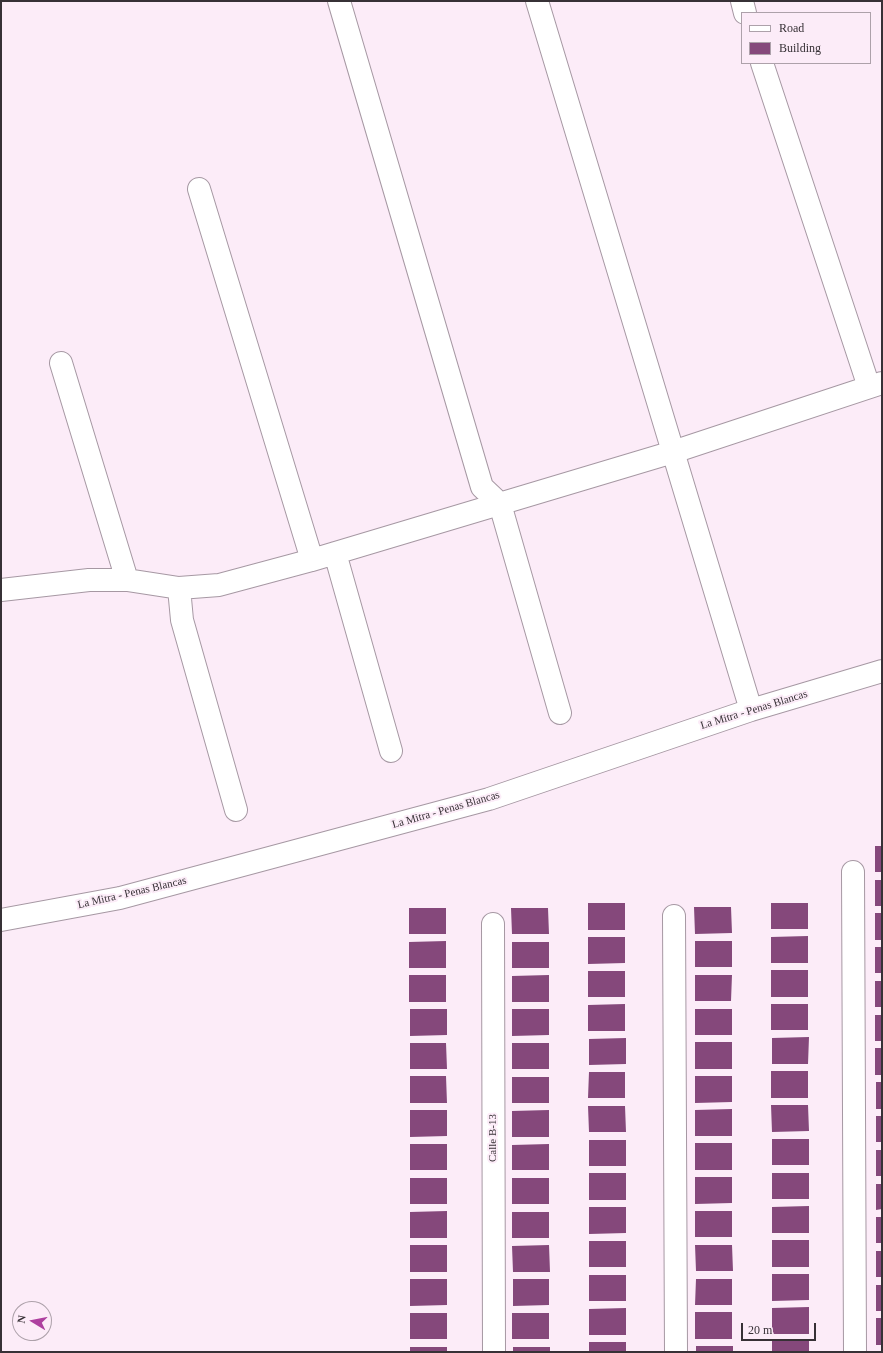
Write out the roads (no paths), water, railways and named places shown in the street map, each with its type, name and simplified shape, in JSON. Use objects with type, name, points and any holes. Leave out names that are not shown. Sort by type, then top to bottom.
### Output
[{"type":"street","points":[[339,1],[482,487],[500,504],[560,713]]},
{"type":"street","points":[[537,1],[750,710]]},
{"type":"street","points":[[742,1],[746,12]]},
{"type":"street","points":[[1,590],[89,580],[127,580],[179,588],[218,585],[312,560],[673,452],[876,385],[762,64]]},
{"type":"street","points":[[200,189],[312,560]]},
{"type":"street","points":[[61,363],[127,580]]},
{"type":"street","points":[[335,553],[391,751]]},
{"type":"street","points":[[179,588],[182,620],[236,810]]},
{"type":"street","name":"La Mitra - Penas Blancas","points":[[1,920],[120,898],[489,799],[750,710],[882,672]]},
{"type":"street","points":[[853,872],[855,1352]]},
{"type":"street","points":[[674,916],[676,1352]]},
{"type":"street","name":"Calle B-13","points":[[493,924],[494,1352]]}]
